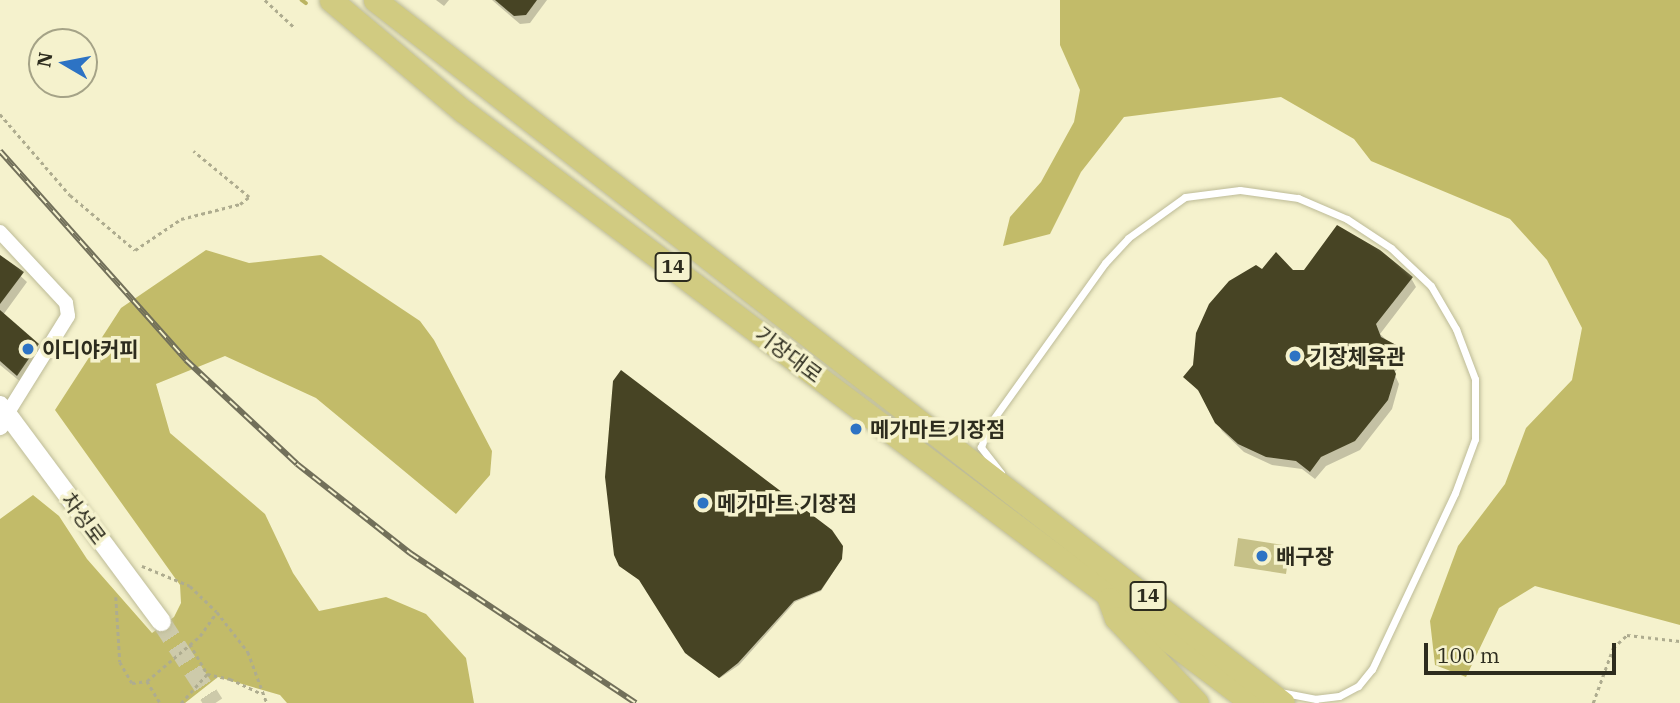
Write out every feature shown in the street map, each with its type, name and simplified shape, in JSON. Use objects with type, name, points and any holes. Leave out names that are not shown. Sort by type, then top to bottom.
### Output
[{"type":"main road","name":"기장대로","points":[[331,0],[463,111],[1106,593],[1266,699]]},
{"type":"main road","name":"기장대로","points":[[375,0],[1027,507],[1122,575],[1266,699]]},
{"type":"main road","name":"차성로","points":[[2,415],[161,621]]},
{"type":"main road","points":[[1106,593],[1116,618],[1198,703]]},
{"type":"street","points":[[0,232],[66,303],[68,316],[2,415]]},
{"type":"lane","points":[[1027,507],[981,447],[989,425],[1050,339],[1128,238],[1185,197],[1240,190],[1298,198],[1347,219],[1391,248],[1430,286],[1456,329],[1475,379],[1475,439],[1455,494],[1372,669],[1358,686],[1339,696],[1266,699]]},
{"type":"path","points":[[265,0],[295,28]]},
{"type":"path","points":[[0,114],[70,195],[135,250],[144,248],[181,219],[240,204],[249,197],[193,151]]},
{"type":"path","points":[[142,566],[190,586],[217,612],[248,652],[267,703]]},
{"type":"path","points":[[116,597],[120,662],[132,683],[147,681],[190,643],[217,612]]},
{"type":"path","points":[[1592,703],[1613,648],[1627,635],[1680,641]]},
{"type":"path","points":[[190,643],[207,674]]},
{"type":"path","points":[[207,674],[230,678],[262,694]]},
{"type":"path","points":[[181,703],[207,674]]},
{"type":"path","points":[[147,681],[160,703]]},
{"type":"shaded area","points":[[1060,0],[1680,0],[1680,625],[1535,586],[1499,608],[1466,677],[1435,665],[1430,621],[1458,546],[1505,484],[1526,428],[1572,380],[1582,328],[1547,260],[1510,219],[1371,161],[1354,139],[1281,97],[1124,117],[1081,172],[1050,234],[1003,246],[1010,217],[1041,182],[1074,122],[1080,90],[1060,45]]},
{"type":"shaded area","points":[[206,250],[249,263],[321,255],[420,321],[434,340],[492,451],[490,475],[456,514],[316,398],[225,356],[156,384],[170,433],[265,514],[293,573],[319,611],[386,597],[426,614],[466,658],[474,703],[287,703],[280,695],[218,677],[185,703],[0,703],[0,519],[33,495],[59,516],[87,559],[152,633],[174,617],[181,603],[180,585],[55,410],[121,308]]},
{"type":"shaded area","name":"배구장","points":[[1238,538],[1290,546],[1286,574],[1234,566]]},
{"type":"building","points":[[495,0],[537,0],[526,15],[514,16]]},
{"type":"building","name":"기장체육관","points":[[1337,225],[1380,250],[1413,277],[1376,324],[1381,337],[1402,348],[1391,363],[1396,374],[1388,400],[1355,441],[1321,457],[1310,472],[1296,461],[1266,457],[1238,444],[1215,423],[1198,390],[1183,377],[1193,365],[1196,333],[1209,304],[1229,281],[1256,265],[1262,269],[1276,252],[1293,270],[1304,270]]},
{"type":"building","points":[[0,255],[24,272],[0,304]]},
{"type":"building","points":[[0,310],[39,344],[17,376],[0,361]]},
{"type":"building","name":"메가마트 기장점","points":[[621,370],[832,530],[843,546],[842,559],[821,590],[794,601],[738,663],[719,678],[685,653],[639,580],[619,566],[614,555],[605,477],[613,381]]},
{"type":"waterway","points":[[302,0],[306,3]]},
{"type":"tunnel","points":[[161,621],[214,703]]},
{"type":"railway","points":[[0,151],[186,360],[297,464],[410,553],[636,703]]},
{"type":"place","name":"이디야커피","points":[[28,349]]},
{"type":"place","name":"기장체육관","points":[[1295,356]]},
{"type":"place","name":"메가마트기장점","points":[[856,429]]},
{"type":"place","name":"메가마트 기장점","points":[[703,503]]},
{"type":"place","name":"배구장","points":[[1262,556]]}]
